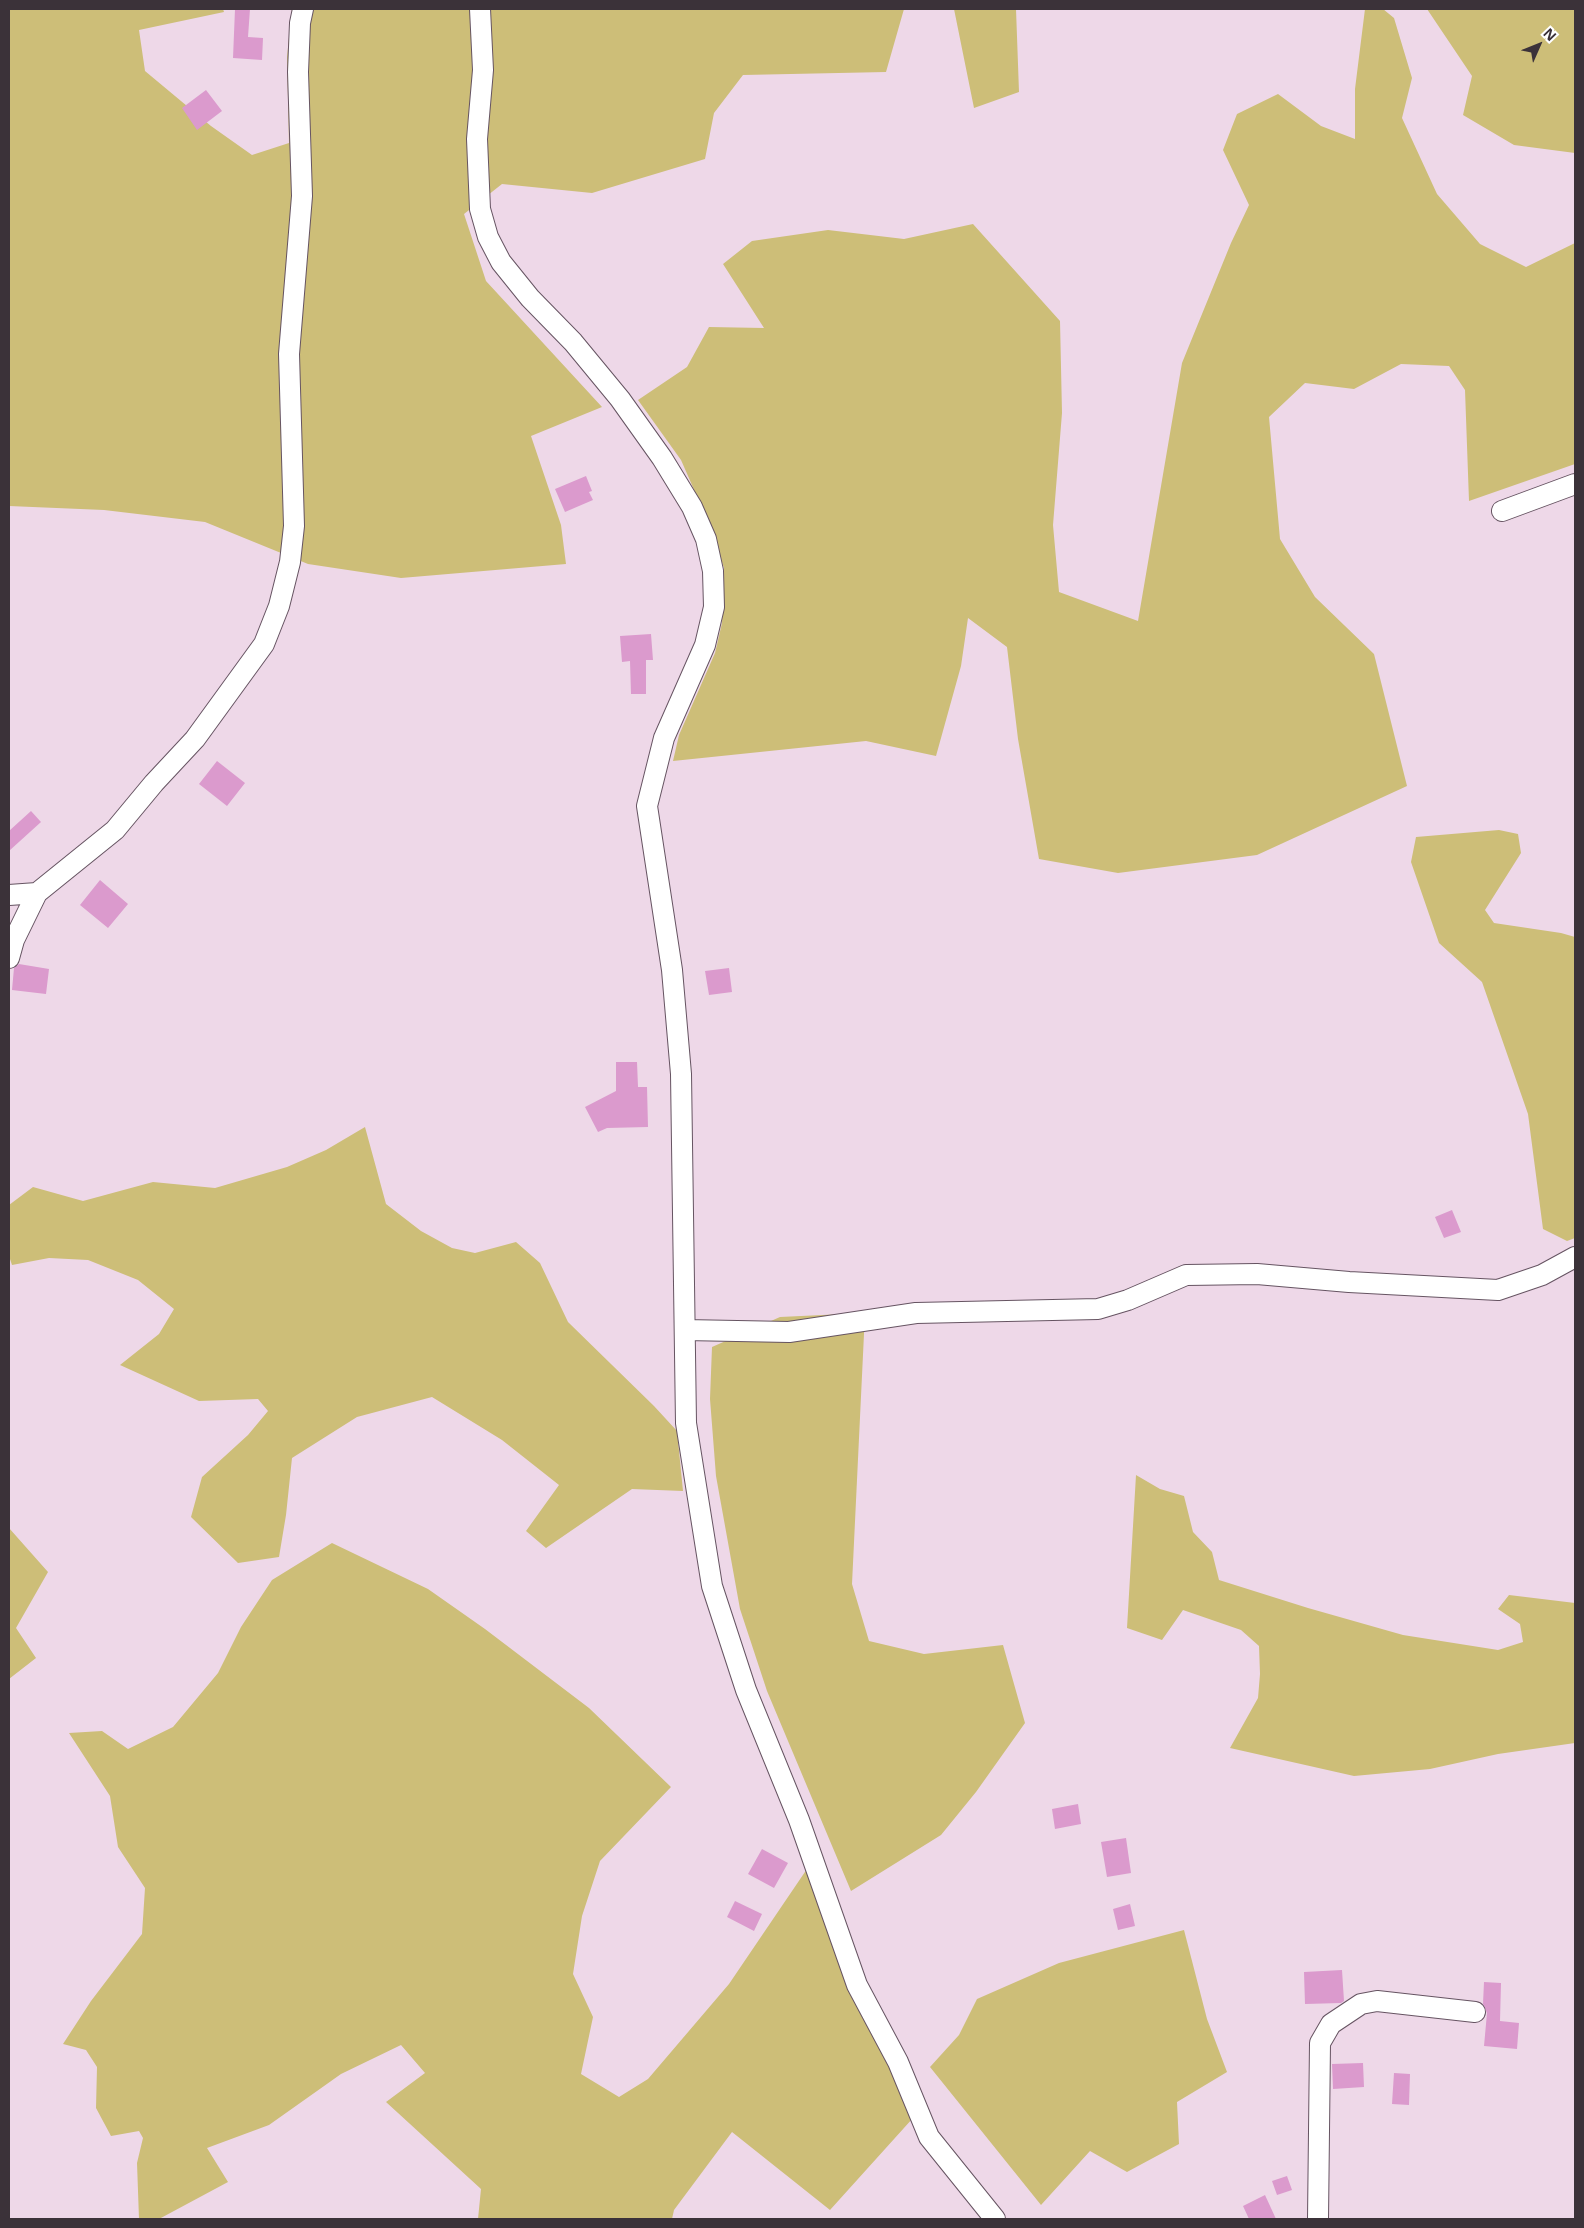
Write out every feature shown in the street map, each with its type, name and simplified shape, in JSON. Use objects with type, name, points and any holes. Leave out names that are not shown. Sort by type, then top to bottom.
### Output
[{"type":"street","points":[[9,958],[14,940],[37,893],[115,830],[154,782],[195,739],[264,644],[279,606],[290,562],[294,526],[289,354],[302,196],[298,72],[300,23],[303,9]]},
{"type":"street","points":[[480,9],[483,70],[477,139],[480,209],[488,237],[501,262],[530,298],[585,356],[620,399],[662,458],[692,506],[706,539],[712,571],[714,606],[705,645],[664,738],[647,806],[672,970],[681,1074],[686,1423],[711,1576],[746,1690],[798,1820],[857,1985],[898,2062],[929,2137],[995,2219]]},
{"type":"street","points":[[1502,511],[1575,484]]},
{"type":"street","points":[[9,894],[37,893]]},
{"type":"street","points":[[685,1330],[789,1332],[916,1314],[1098,1309],[1128,1300],[1186,1274],[1258,1274],[1348,1282],[1498,1290],[1542,1275],[1575,1256]]},
{"type":"street","points":[[1318,2219],[1320,2043],[1331,2024],[1361,2004],[1377,2001],[1475,2012]]},
{"type":"shaded area","points":[[9,9],[223,9],[224,12],[139,30],[145,71],[211,126],[252,155],[289,143],[287,57],[292,9],[904,9],[886,72],[743,75],[714,113],[705,159],[592,193],[502,184],[464,214],[486,281],[602,407],[531,436],[561,525],[566,564],[401,578],[308,564],[205,522],[104,510],[9,506]]},
{"type":"shaded area","points":[[954,9],[1016,9],[1019,92],[974,108]]},
{"type":"shaded area","points":[[1365,9],[1383,9],[1394,18],[1412,78],[1402,118],[1437,194],[1480,244],[1526,267],[1575,243],[1575,464],[1469,501],[1465,390],[1449,366],[1401,364],[1354,389],[1305,383],[1269,417],[1280,539],[1315,597],[1374,654],[1407,786],[1257,855],[1118,873],[1039,859],[1018,739],[1007,647],[968,618],[961,666],[936,756],[866,741],[673,761],[679,735],[715,653],[722,623],[724,568],[710,526],[681,460],[638,400],[687,367],[709,327],[764,328],[723,264],[752,241],[828,230],[904,239],[973,224],[1060,321],[1062,413],[1053,525],[1059,592],[1138,621],[1182,363],[1231,243],[1249,205],[1223,150],[1237,114],[1278,94],[1321,126],[1355,139],[1355,89]]},
{"type":"shaded area","points":[[1427,9],[1575,9],[1575,153],[1514,145],[1463,115],[1472,76]]},
{"type":"shaded area","points":[[1499,830],[1518,834],[1521,853],[1485,910],[1494,923],[1561,933],[1575,937],[1575,1238],[1567,1241],[1543,1229],[1528,1114],[1482,982],[1439,943],[1411,862],[1416,837]]},
{"type":"shaded area","points":[[365,1127],[386,1204],[421,1231],[452,1248],[475,1253],[516,1242],[540,1263],[568,1322],[677,1431],[683,1491],[632,1489],[546,1548],[526,1531],[559,1485],[502,1440],[432,1397],[357,1417],[292,1458],[279,1557],[238,1563],[191,1517],[202,1477],[248,1435],[268,1411],[258,1399],[199,1401],[120,1365],[159,1334],[174,1309],[138,1280],[88,1260],[49,1258],[12,1265],[9,1256],[9,1205],[33,1187],[83,1201],[153,1182],[215,1188],[287,1167],[326,1150]]},
{"type":"shaded area","points":[[865,1313],[852,1584],[869,1641],[924,1654],[1003,1645],[1025,1723],[976,1792],[941,1835],[851,1891],[767,1691],[740,1609],[716,1476],[710,1399],[712,1347],[780,1317]]},
{"type":"shaded area","points":[[1136,1475],[1160,1489],[1184,1496],[1193,1532],[1212,1552],[1219,1580],[1308,1608],[1403,1635],[1498,1650],[1523,1642],[1520,1624],[1498,1609],[1509,1595],[1575,1603],[1575,1743],[1498,1754],[1430,1769],[1354,1776],[1230,1748],[1258,1698],[1260,1674],[1259,1646],[1241,1630],[1183,1610],[1162,1640],[1127,1628]]},
{"type":"shaded area","points":[[9,1528],[48,1572],[16,1628],[36,1658],[9,1679]]},
{"type":"shaded area","points":[[332,1543],[428,1589],[485,1629],[589,1708],[671,1787],[600,1861],[582,1916],[573,1974],[593,2017],[581,2074],[619,2097],[648,2079],[729,1984],[809,1866],[922,2108],[830,2210],[732,2132],[674,2210],[672,2219],[478,2219],[481,2189],[386,2102],[425,2073],[401,2045],[341,2074],[269,2125],[207,2148],[228,2182],[159,2219],[139,2219],[137,2163],[143,2138],[139,2131],[111,2136],[96,2108],[97,2067],[86,2050],[63,2044],[91,2001],[142,1934],[145,1888],[118,1847],[110,1796],[69,1733],[102,1731],[128,1749],[173,1727],[218,1673],[241,1627],[272,1580]]},
{"type":"shaded area","points":[[1184,1930],[1207,2019],[1227,2072],[1177,2102],[1179,2144],[1127,2172],[1090,2151],[1041,2205],[930,2067],[959,2035],[977,1999],[1059,1963]]},
{"type":"building","points":[[235,9],[250,9],[248,37],[263,38],[262,60],[233,58]]},
{"type":"building","points":[[206,90],[222,111],[197,130],[182,108]]},
{"type":"building","points":[[586,476],[592,491],[589,492],[593,500],[565,512],[555,489]]},
{"type":"building","points":[[651,634],[653,660],[646,660],[646,694],[631,694],[630,661],[622,662],[620,636]]},
{"type":"building","points":[[217,761],[245,783],[227,806],[199,784]]},
{"type":"building","points":[[31,811],[41,822],[9,851],[9,831]]},
{"type":"building","points":[[100,880],[128,904],[108,928],[80,905]]},
{"type":"building","points":[[19,964],[49,969],[46,994],[12,990],[14,968]]},
{"type":"building","points":[[729,968],[732,992],[709,995],[705,971]]},
{"type":"building","points":[[616,1062],[637,1062],[638,1087],[647,1087],[648,1127],[607,1128],[598,1132],[585,1107],[616,1091]]},
{"type":"building","points":[[1452,1210],[1461,1232],[1444,1238],[1435,1217]]},
{"type":"building","points":[[1078,1804],[1081,1824],[1055,1829],[1052,1809]]},
{"type":"building","points":[[1126,1838],[1131,1873],[1107,1877],[1101,1842]]},
{"type":"building","points":[[762,1849],[788,1863],[774,1888],[748,1874]]},
{"type":"building","points":[[735,1901],[762,1914],[754,1931],[727,1917]]},
{"type":"building","points":[[1130,1904],[1135,1926],[1118,1930],[1113,1909]]},
{"type":"building","points":[[1342,1970],[1344,2001],[1341,2003],[1305,2004],[1304,1972]]},
{"type":"building","points":[[1484,1982],[1501,1983],[1500,2021],[1519,2023],[1517,2049],[1484,2046],[1487,2013],[1483,2004]]},
{"type":"building","points":[[1363,2063],[1364,2087],[1333,2089],[1332,2064]]},
{"type":"building","points":[[1394,2073],[1410,2074],[1409,2105],[1392,2104]]},
{"type":"building","points":[[1287,2176],[1292,2190],[1277,2195],[1272,2181]]},
{"type":"building","points":[[1265,2195],[1276,2219],[1249,2219],[1243,2206]]}]
